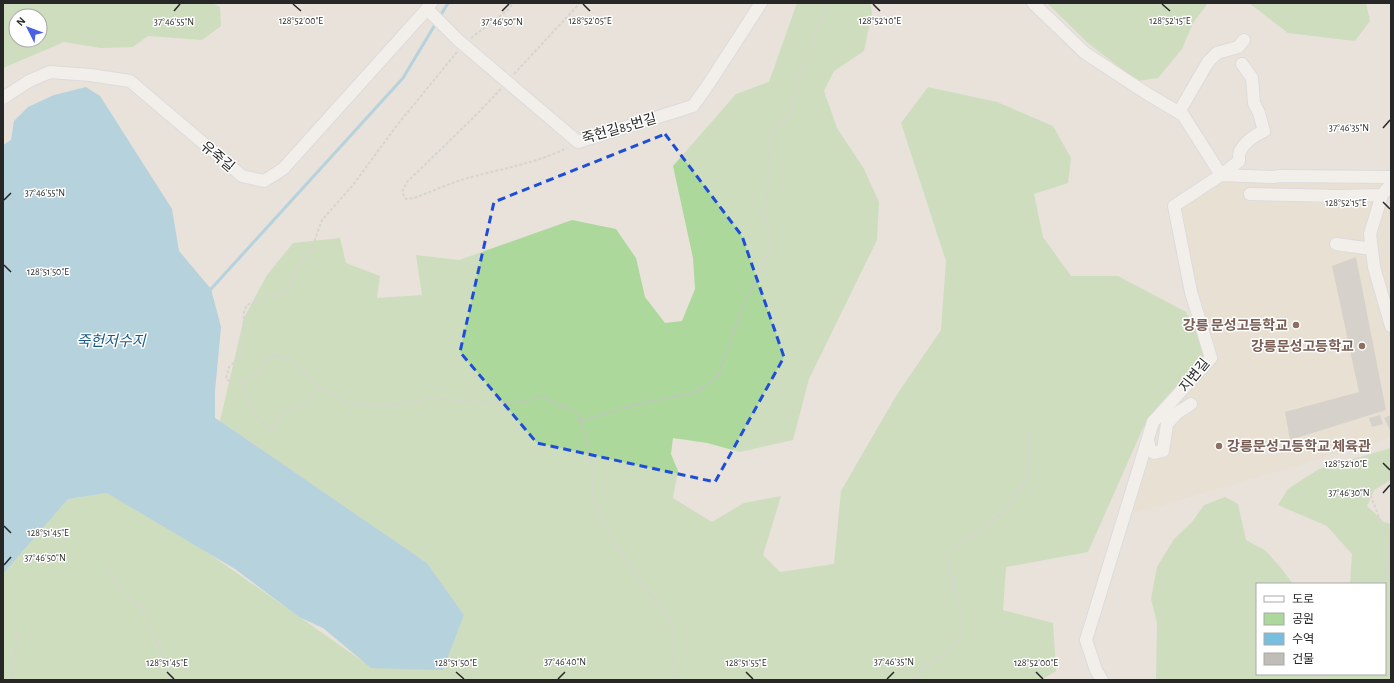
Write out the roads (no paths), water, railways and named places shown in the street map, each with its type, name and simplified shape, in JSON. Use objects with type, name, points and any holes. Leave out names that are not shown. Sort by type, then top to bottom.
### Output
[{"type":"street","name":"죽헌길85번길","points":[[429,6],[436,18],[461,42],[578,142],[693,106],[761,3]]},
{"type":"street","points":[[1033,3],[1085,52],[1146,93],[1184,115],[1221,174]]},
{"type":"street","name":"유죽길","points":[[3,98],[29,81],[50,72],[90,75],[130,82],[242,176],[264,181],[283,169],[429,6]]},
{"type":"street","points":[[1179,112],[1208,62],[1217,53],[1238,47],[1244,40]]},
{"type":"street","points":[[1221,174],[1239,161],[1240,151],[1246,143],[1264,131],[1259,113],[1254,103],[1252,78],[1242,64]]},
{"type":"street","points":[[1221,174],[1272,177],[1391,177]]},
{"type":"street","name":"지변길","points":[[1102,680],[1096,670],[1086,640],[1153,422],[1212,358],[1191,292],[1174,206],[1221,174]]},
{"type":"street","points":[[1391,184],[1382,195],[1370,234],[1374,267],[1391,326]]},
{"type":"street","points":[[1250,194],[1339,196],[1382,195]]},
{"type":"street","points":[[1336,244],[1372,249]]},
{"type":"street","points":[[1148,441],[1150,449],[1154,453],[1163,451],[1166,424],[1176,413],[1191,404]]},
{"type":"water","name":"죽헌저수지","points":[[86,87],[100,96],[172,209],[179,251],[211,289],[221,327],[215,391],[215,418],[427,563],[464,615],[443,670],[371,668],[323,628],[299,617],[235,569],[107,493],[68,499],[3,574],[3,145],[11,140],[14,121],[28,107],[54,95]]},
{"type":"waterway","points":[[439,18],[448,3]]},
{"type":"waterway","points":[[211,289],[403,78],[436,23]]},
{"type":"place","name":"강릉 문성고등학교","points":[[1296,325]]},
{"type":"place","name":"강릉문성고등학교","points":[[1362,346]]},
{"type":"place","name":"강릉문성고등학교 체육관","points":[[1219,446]]}]
